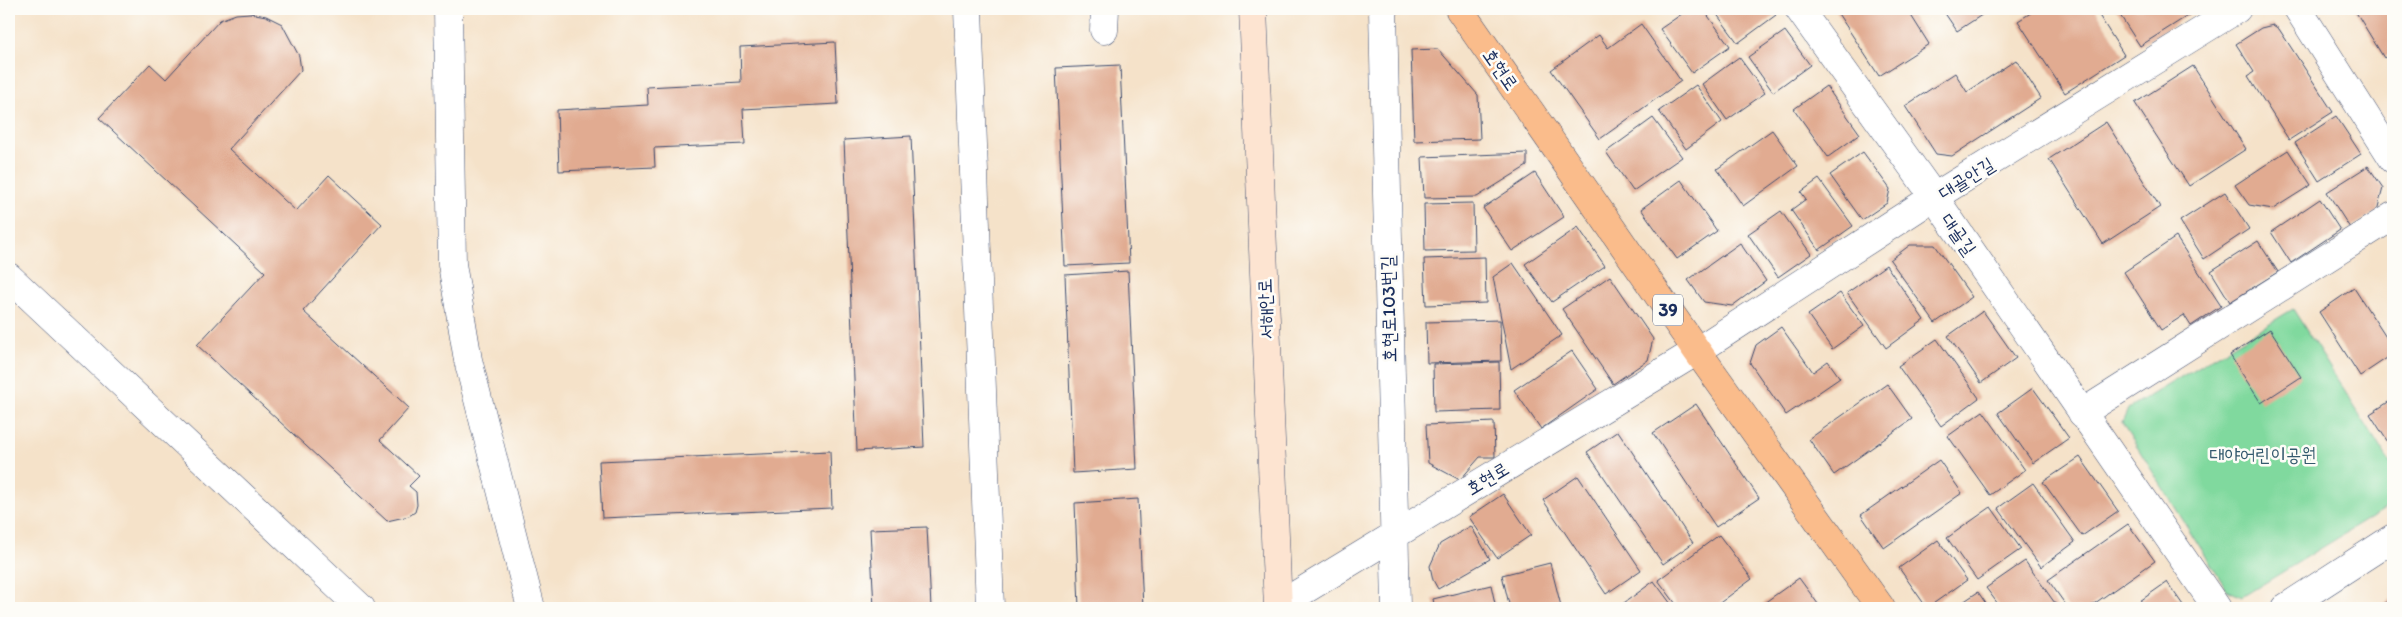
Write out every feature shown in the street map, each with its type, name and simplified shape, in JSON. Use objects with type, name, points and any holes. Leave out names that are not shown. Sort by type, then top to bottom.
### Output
[{"type":"main road","name":"서해안로","points":[[1254,9],[1278,607]]},
{"type":"main road","name":"호현로","points":[[1459,9],[1697,350],[1881,608]]},
{"type":"street","points":[[448,9],[452,264],[468,360],[531,608]]},
{"type":"street","points":[[968,9],[990,608]]},
{"type":"street","name":"호현로103번길","points":[[1383,9],[1392,536],[1396,608]]},
{"type":"street","name":"대골길","points":[[1799,9],[1934,198],[2217,608]]},
{"type":"street","name":"대골안길","points":[[1697,350],[1934,198],[2237,9]]},
{"type":"street","points":[[2298,9],[2393,159]]},
{"type":"street","points":[[2082,413],[2393,216]]},
{"type":"street","points":[[9,277],[361,608]]},
{"type":"street","name":"호현로","points":[[1278,607],[1697,350]]},
{"type":"street","points":[[2285,608],[2393,538]]},
{"type":"green space","name":"대야어린이공원","points":[[2293,309],[2393,468],[2393,504],[2242,597],[2227,590],[2122,423],[2128,409]]},
{"type":"building","points":[[1689,9],[1703,9],[1730,46],[1692,73],[1660,29]]},
{"type":"building","points":[[1713,9],[1772,9],[1776,15],[1738,43]]},
{"type":"building","points":[[1835,9],[1907,9],[1929,44],[1879,76]]},
{"type":"building","points":[[1942,9],[1991,9],[1957,31]]},
{"type":"building","points":[[2037,9],[2095,9],[2124,55],[2065,93],[2018,21]]},
{"type":"building","points":[[2116,9],[2185,9],[2189,15],[2140,46]]},
{"type":"building","points":[[2354,9],[2393,9],[2393,52],[2384,58]]},
{"type":"building","points":[[250,13],[266,16],[282,24],[299,56],[301,70],[229,149],[296,211],[329,175],[382,224],[303,311],[409,408],[380,440],[419,476],[409,486],[416,492],[417,505],[415,512],[409,516],[387,521],[197,345],[265,272],[99,118],[150,64],[166,79],[220,20],[236,14]]},
{"type":"building","points":[[1641,24],[1681,81],[1600,139],[1551,70],[1599,35],[1608,48]]},
{"type":"building","points":[[2273,25],[2279,29],[2333,112],[2289,140],[2248,76],[2254,72],[2236,44],[2261,28]]},
{"type":"building","points":[[1785,31],[1810,65],[1773,92],[1748,57]]},
{"type":"building","points":[[835,42],[838,104],[743,109],[745,144],[654,148],[655,167],[559,171],[557,110],[648,105],[647,87],[741,82],[740,47]]},
{"type":"building","points":[[1438,49],[1478,95],[1480,139],[1414,141],[1411,50]]},
{"type":"building","points":[[1739,57],[1765,93],[1727,120],[1702,84]]},
{"type":"building","points":[[2016,60],[2041,98],[1952,156],[1936,154],[1905,106],[1955,73],[1967,92]]},
{"type":"building","points":[[1120,65],[1129,263],[1065,266],[1056,68]]},
{"type":"building","points":[[2193,66],[2246,149],[2189,186],[2135,103]]},
{"type":"building","points":[[1696,85],[1722,122],[1686,149],[1659,111]]},
{"type":"building","points":[[1826,86],[1860,134],[1828,157],[1794,109]]},
{"type":"building","points":[[2336,116],[2361,154],[2319,181],[2295,143]]},
{"type":"building","points":[[1653,118],[1682,157],[1633,191],[1606,152]]},
{"type":"building","points":[[2106,122],[2160,207],[2103,244],[2049,159]]},
{"type":"building","points":[[1772,130],[1798,166],[1743,206],[1717,169]]},
{"type":"building","points":[[911,136],[924,447],[857,451],[844,140]]},
{"type":"building","points":[[2288,150],[2311,185],[2273,209],[2249,205],[2235,185]]},
{"type":"building","points":[[1863,152],[1890,189],[1887,203],[1862,220],[1830,175]]},
{"type":"building","points":[[1527,153],[1527,166],[1477,197],[1424,198],[1422,157]]},
{"type":"building","points":[[2368,166],[2383,188],[2377,211],[2350,228],[2327,192]]},
{"type":"building","points":[[1535,173],[1564,217],[1512,251],[1483,208]]},
{"type":"building","points":[[1819,179],[1853,226],[1819,250],[1791,210],[1806,199],[1801,192]]},
{"type":"building","points":[[1681,180],[1717,231],[1677,259],[1641,209]]},
{"type":"building","points":[[2225,192],[2249,229],[2204,259],[2180,221]]},
{"type":"building","points":[[2320,199],[2340,230],[2291,263],[2271,232]]},
{"type":"building","points":[[1473,203],[1474,250],[1425,251],[1424,204]]},
{"type":"building","points":[[1781,211],[1811,254],[1778,277],[1748,234]]},
{"type":"building","points":[[1578,227],[1605,266],[1552,302],[1525,264]]},
{"type":"building","points":[[2176,237],[2221,306],[2191,326],[2184,315],[2161,330],[2124,272]]},
{"type":"building","points":[[2258,241],[2278,272],[2230,302],[2211,271]]},
{"type":"building","points":[[1740,243],[1766,281],[1732,306],[1704,302],[1688,280]]},
{"type":"building","points":[[1910,245],[1935,245],[1972,297],[1935,323],[1890,260]]},
{"type":"building","points":[[1485,257],[1486,303],[1426,305],[1424,259]]},
{"type":"building","points":[[1513,263],[1562,335],[1511,369],[1493,277]]},
{"type":"building","points":[[1886,265],[1924,320],[1886,348],[1847,293]]},
{"type":"building","points":[[1128,271],[1137,469],[1073,473],[1065,275]]},
{"type":"building","points":[[1610,276],[1653,339],[1648,360],[1613,384],[1562,309]]},
{"type":"building","points":[[2354,288],[2393,348],[2393,354],[2360,376],[2319,312]]},
{"type":"building","points":[[1840,293],[1864,326],[1832,349],[1808,315]]},
{"type":"building","points":[[1983,311],[2016,358],[1981,383],[1948,336]]},
{"type":"building","points":[[1500,320],[1501,361],[1427,363],[1426,322]]},
{"type":"building","points":[[1781,327],[1813,372],[1828,361],[1840,378],[1786,415],[1750,363],[1756,345]]},
{"type":"building","points":[[2270,329],[2301,377],[2261,403],[2230,355]]},
{"type":"building","points":[[1937,339],[1979,398],[1941,426],[1898,366]]},
{"type":"building","points":[[1572,351],[1598,389],[1541,429],[1514,390]]},
{"type":"building","points":[[1499,362],[1500,410],[1434,412],[1433,364]]},
{"type":"building","points":[[1887,384],[1912,419],[1834,475],[1809,439]]},
{"type":"building","points":[[2033,388],[2069,438],[2033,463],[1998,413]]},
{"type":"building","points":[[2393,399],[2393,450],[2370,414]]},
{"type":"building","points":[[1696,404],[1759,498],[1716,527],[1653,433]]},
{"type":"building","points":[[1983,411],[2025,470],[1990,495],[1948,436]]},
{"type":"building","points":[[1494,422],[1495,457],[1480,457],[1460,480],[1428,463],[1426,425]]},
{"type":"building","points":[[1618,431],[1693,543],[1663,564],[1587,452]]},
{"type":"building","points":[[830,451],[832,508],[602,518],[599,461]]},
{"type":"building","points":[[2080,457],[2118,511],[2082,536],[2043,482]]},
{"type":"building","points":[[1939,460],[1962,493],[1884,548],[1861,515]]},
{"type":"building","points":[[1578,476],[1641,570],[1606,594],[1543,500]]},
{"type":"building","points":[[2033,483],[2075,542],[2041,567],[1998,508]]},
{"type":"building","points":[[1503,494],[1531,535],[1497,558],[1469,517]]},
{"type":"building","points":[[1138,499],[1143,608],[1079,608],[1075,503]]},
{"type":"building","points":[[1991,507],[2021,549],[1977,580],[1947,538]]},
{"type":"building","points":[[2128,524],[2155,561],[2088,608],[2068,608],[2048,580]]},
{"type":"building","points":[[1471,526],[1490,559],[1438,589],[1433,580],[1430,566],[1440,544]]},
{"type":"building","points":[[927,527],[931,608],[874,608],[870,529]]},
{"type":"building","points":[[1719,535],[1752,579],[1713,608],[1679,608],[1658,580]]},
{"type":"building","points":[[1938,540],[1967,580],[1927,608],[1899,568]]},
{"type":"building","points":[[2025,561],[2057,606],[2054,608],[2001,608],[1986,588]]},
{"type":"building","points":[[1550,563],[1561,606],[1550,608],[1510,608],[1502,575]]},
{"type":"building","points":[[1799,578],[1821,608],[1757,608]]},
{"type":"building","points":[[1654,581],[1674,608],[1617,608]]},
{"type":"building","points":[[2167,582],[2185,608],[2130,608]]},
{"type":"building","points":[[1491,585],[1496,608],[1435,608],[1433,599]]},
{"type":"building","points":[[1978,592],[1989,608],[1954,608]]},
{"type":"building","points":[[2393,598],[2393,608],[2377,608]]}]
